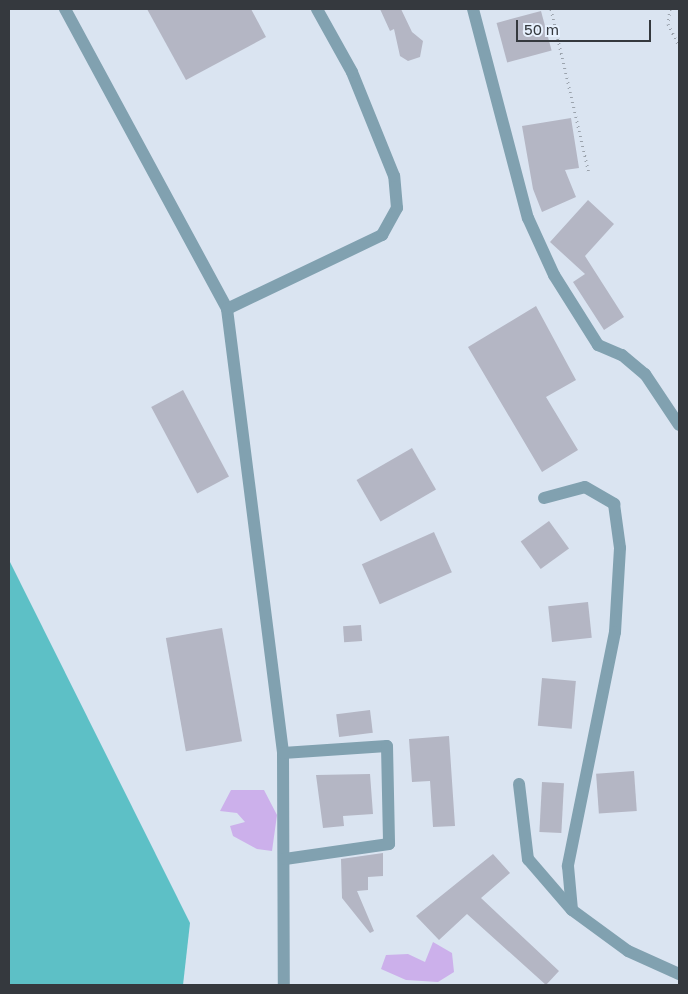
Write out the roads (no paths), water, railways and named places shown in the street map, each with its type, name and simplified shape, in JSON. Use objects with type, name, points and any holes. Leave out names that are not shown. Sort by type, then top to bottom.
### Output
[{"type":"street","points":[[65,9],[227,309],[283,753],[285,859],[284,985]]},
{"type":"street","points":[[227,309],[382,234],[397,208],[394,176],[352,72],[317,9]]},
{"type":"street","points":[[473,9],[528,218],[554,275],[598,345],[622,355],[645,374],[679,425]]},
{"type":"street","points":[[544,498],[585,486],[614,504],[620,548],[615,632],[568,866],[572,910]]},
{"type":"street","points":[[283,753],[387,746],[389,844],[285,859]]},
{"type":"street","points":[[519,784],[528,859],[572,910],[628,951],[679,974]]},
{"type":"water","points":[[9,560],[190,923],[183,985],[9,985]]}]
